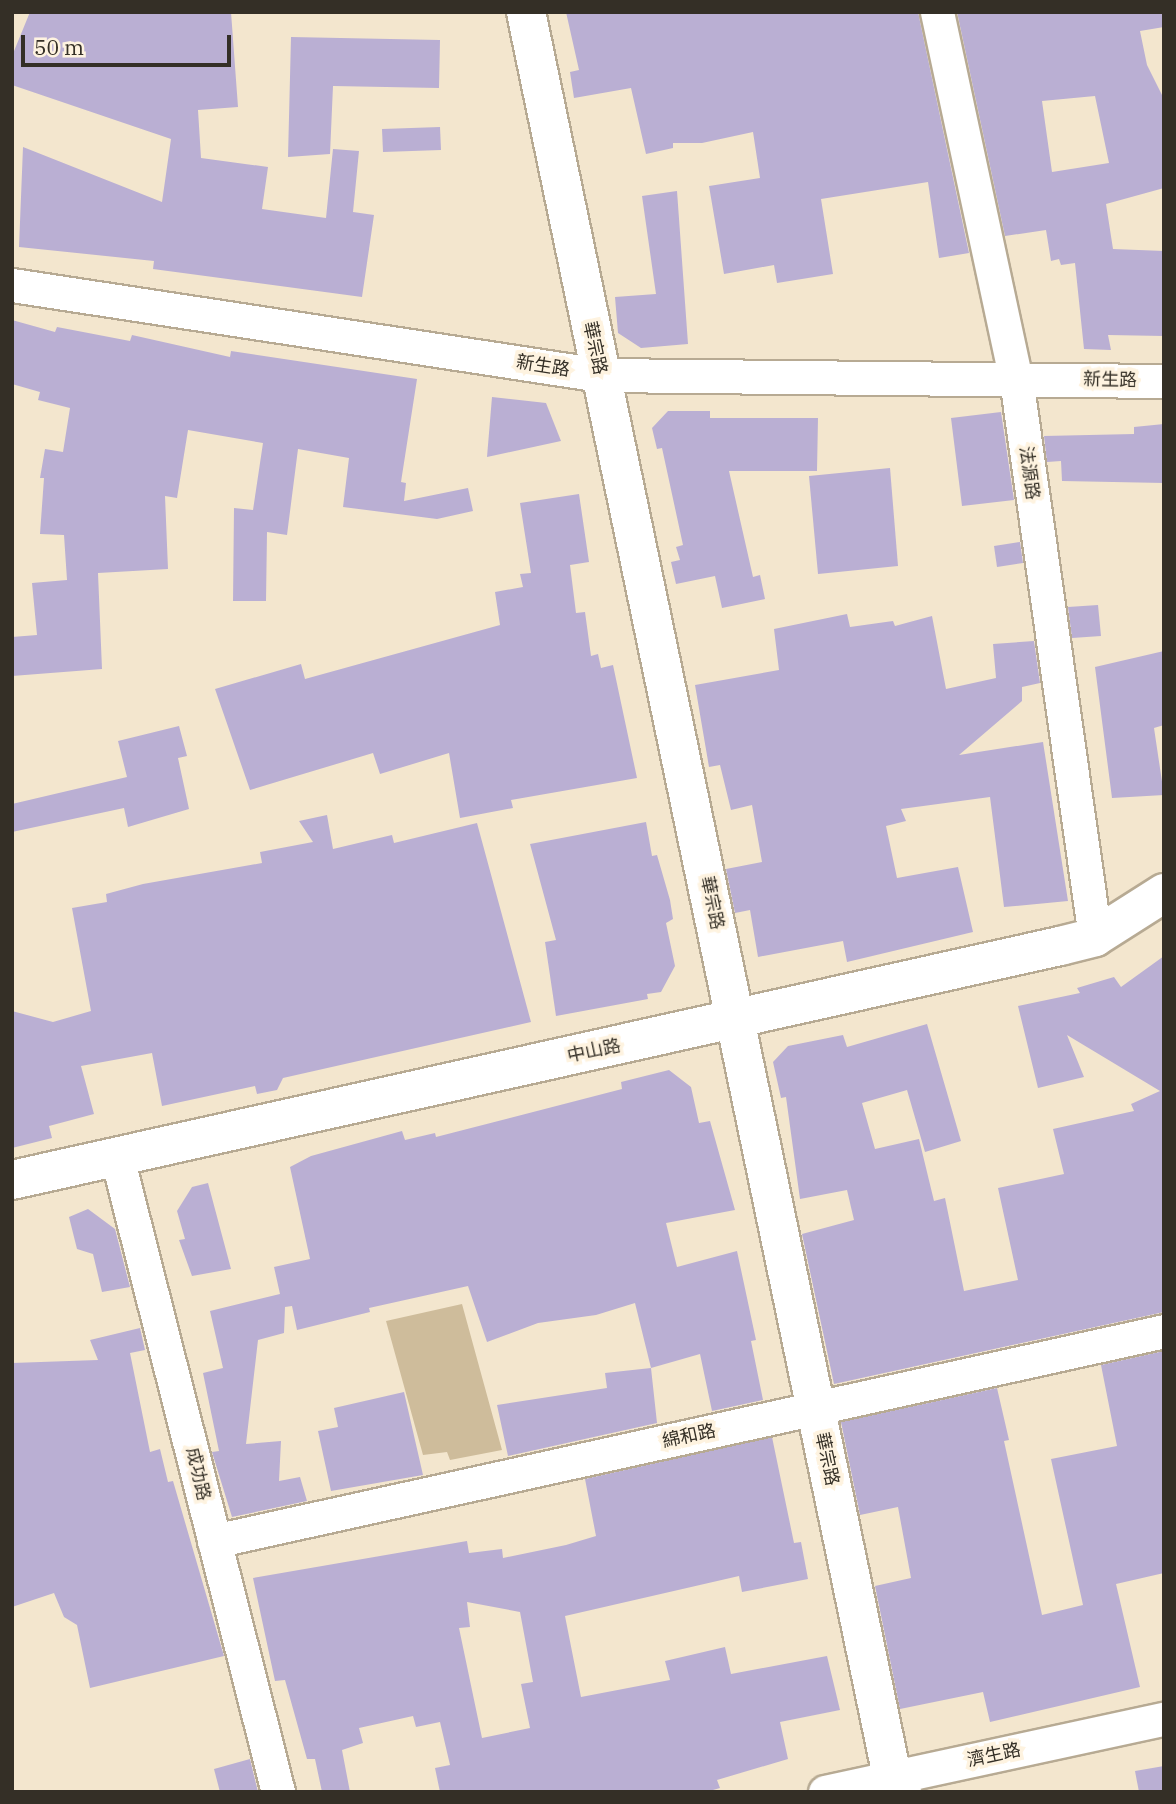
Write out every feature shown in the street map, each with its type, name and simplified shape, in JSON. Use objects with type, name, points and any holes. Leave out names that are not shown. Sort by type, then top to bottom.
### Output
[{"type":"main road","name":"華宗路","points":[[526,12],[816,1408],[897,1784]]},
{"type":"main road","name":"中山路","points":[[12,1180],[1095,937],[1164,893]]},
{"type":"street","name":"法源路","points":[[937,12],[1016,379],[1095,937]]},
{"type":"street","name":"新生路","points":[[12,285],[600,375],[1164,381]]},
{"type":"street","name":"成功路","points":[[117,1157],[172,1361],[214,1541],[278,1792]]},
{"type":"street","name":"綿和路","points":[[214,1541],[1164,1331]]},
{"type":"street","name":"濟生路","points":[[825,1792],[897,1784],[1164,1719]]},
{"type":"shaded area","points":[[462,1304],[502,1450],[450,1460],[447,1452],[423,1455],[386,1321]]},
{"type":"building","points":[[30,12],[231,12],[238,107],[198,110],[201,158],[268,167],[262,209],[326,218],[333,149],[359,151],[353,212],[374,215],[362,297],[153,269],[154,261],[19,247],[23,147],[162,202],[171,139],[12,85],[12,56]]},
{"type":"building","points":[[566,12],[918,12],[969,253],[939,258],[928,182],[821,199],[833,274],[777,283],[774,265],[724,274],[709,186],[760,178],[753,132],[702,143],[673,143],[673,148],[646,154],[631,88],[574,98],[570,72],[579,70]]},
{"type":"building","points":[[957,12],[1164,12],[1164,27],[1140,31],[1147,65],[1164,99],[1164,188],[1106,204],[1113,249],[1164,251],[1164,336],[1108,335],[1111,350],[1084,349],[1075,263],[1061,265],[1059,259],[1051,261],[1046,230],[1005,236]],"holes":[[[1095,96],[1109,163],[1052,172],[1042,101]]]},
{"type":"building","points":[[291,37],[440,40],[439,88],[333,86],[330,154],[288,157]]},
{"type":"building","points":[[440,127],[441,150],[383,152],[382,129]]},
{"type":"building","points":[[677,191],[688,344],[641,348],[618,333],[615,297],[656,294],[642,196]]},
{"type":"building","points":[[12,320],[55,332],[57,327],[130,341],[132,335],[230,357],[231,351],[417,379],[401,482],[406,483],[404,501],[468,488],[473,511],[437,519],[343,507],[349,458],[298,449],[287,535],[267,532],[266,601],[233,601],[234,508],[253,510],[263,443],[188,430],[177,498],[165,496],[168,569],[98,573],[102,669],[12,676],[12,637],[37,635],[32,583],[67,580],[64,535],[40,534],[44,478],[40,478],[45,449],[63,452],[70,408],[38,400],[40,392],[12,384]]},
{"type":"building","points":[[492,397],[546,403],[561,441],[487,457]]},
{"type":"building","points":[[668,411],[710,411],[710,418],[818,418],[817,471],[729,471],[753,577],[760,575],[765,599],[722,608],[715,576],[676,584],[671,562],[680,560],[676,547],[683,545],[662,448],[657,449],[652,428]]},
{"type":"building","points":[[1001,412],[1014,500],[962,506],[951,418]]},
{"type":"building","points":[[1164,424],[1164,483],[1062,481],[1061,461],[1047,462],[1044,436],[1134,434],[1134,427]]},
{"type":"building","points":[[890,468],[898,566],[818,574],[809,476]]},
{"type":"building","points":[[579,494],[589,562],[570,565],[576,613],[585,612],[591,656],[598,654],[601,668],[613,665],[637,778],[511,800],[513,808],[460,818],[449,753],[380,774],[373,753],[250,790],[215,689],[301,664],[305,679],[500,625],[495,592],[523,587],[520,574],[531,573],[520,503]]},
{"type":"building","points":[[1020,542],[1023,563],[997,567],[994,546]]},
{"type":"building","points":[[1098,605],[1101,636],[1072,638],[1068,607]]},
{"type":"building","points":[[847,614],[850,627],[893,621],[895,626],[932,616],[946,689],[996,678],[993,644],[1034,641],[1040,683],[1022,687],[1022,701],[959,755],[1043,742],[1068,901],[1004,907],[990,797],[901,809],[906,821],[886,826],[897,878],[958,867],[973,932],[847,962],[843,941],[758,957],[750,910],[735,913],[726,869],[762,862],[752,805],[731,810],[720,765],[709,767],[695,685],[779,670],[774,629]]},
{"type":"building","points":[[1164,651],[1164,725],[1154,728],[1164,795],[1112,798],[1095,667]]},
{"type":"building","points":[[179,726],[187,756],[178,758],[189,809],[128,827],[124,808],[12,832],[12,804],[127,777],[118,741]]},
{"type":"building","points":[[327,815],[333,849],[392,835],[394,843],[477,823],[531,1022],[283,1078],[277,1090],[257,1094],[255,1086],[162,1106],[152,1053],[81,1066],[94,1114],[49,1126],[52,1138],[12,1148],[12,1011],[53,1022],[91,1011],[72,908],[107,902],[106,894],[143,884],[262,863],[260,852],[313,842],[299,821]]},
{"type":"building","points":[[646,822],[652,856],[657,855],[670,900],[673,919],[666,923],[675,966],[661,992],[647,994],[648,999],[556,1016],[545,942],[556,940],[530,844]]},
{"type":"building","points":[[1164,956],[1164,1312],[834,1384],[802,1234],[854,1220],[847,1190],[800,1199],[786,1097],[781,1098],[773,1062],[788,1046],[843,1035],[847,1047],[927,1024],[961,1141],[925,1152],[907,1090],[862,1103],[875,1149],[919,1139],[934,1201],[945,1198],[964,1291],[1018,1280],[998,1188],[1064,1174],[1053,1129],[1134,1111],[1131,1104],[1160,1091],[1067,1035],[1084,1077],[1038,1088],[1018,1006],[1080,993],[1077,988],[1114,977],[1121,987]]},
{"type":"building","points":[[669,1070],[691,1087],[699,1123],[710,1121],[735,1210],[666,1223],[677,1267],[737,1251],[756,1340],[751,1341],[763,1400],[712,1411],[700,1354],[651,1368],[635,1303],[596,1315],[538,1323],[487,1342],[468,1286],[369,1308],[370,1312],[297,1330],[292,1306],[285,1307],[284,1333],[258,1340],[246,1444],[281,1441],[279,1481],[300,1477],[307,1501],[232,1517],[212,1452],[219,1451],[203,1373],[223,1368],[210,1311],[280,1294],[274,1267],[310,1259],[290,1167],[311,1156],[402,1131],[405,1140],[435,1133],[436,1137],[622,1089],[621,1082]]},
{"type":"building","points":[[208,1183],[231,1269],[192,1276],[179,1240],[185,1239],[177,1211],[192,1187]]},
{"type":"building","points":[[88,1209],[115,1229],[130,1287],[102,1292],[93,1254],[77,1249],[69,1217]]},
{"type":"building","points":[[140,1328],[145,1350],[130,1353],[150,1452],[160,1449],[168,1482],[173,1481],[224,1656],[90,1688],[77,1625],[64,1617],[54,1593],[12,1607],[12,1363],[98,1360],[90,1340]]},
{"type":"building","points":[[1164,1351],[1164,1573],[1116,1584],[1140,1687],[990,1722],[983,1692],[900,1709],[875,1586],[911,1578],[898,1507],[860,1515],[841,1422],[997,1388],[1009,1440],[1004,1441],[1042,1615],[1083,1605],[1051,1459],[1117,1446],[1101,1365]]},
{"type":"building","points":[[651,1368],[657,1423],[508,1456],[497,1405],[607,1388],[605,1373]]},
{"type":"building","points":[[404,1392],[423,1475],[331,1491],[318,1431],[338,1427],[334,1408]]},
{"type":"building","points":[[772,1437],[794,1543],[801,1542],[808,1579],[742,1592],[739,1576],[565,1616],[581,1697],[670,1680],[665,1661],[725,1647],[731,1674],[827,1656],[840,1710],[780,1722],[788,1759],[717,1780],[720,1788],[706,1792],[440,1792],[435,1768],[450,1765],[440,1722],[416,1727],[413,1716],[359,1728],[363,1743],[342,1750],[350,1792],[322,1792],[315,1759],[307,1759],[285,1680],[275,1681],[253,1578],[467,1541],[469,1553],[502,1549],[503,1558],[566,1545],[596,1536],[585,1479]],"holes":[[[467,1602],[520,1612],[533,1682],[521,1684],[530,1728],[482,1738],[459,1628],[470,1627]]]},
{"type":"building","points":[[250,1759],[258,1792],[220,1792],[214,1769]]},
{"type":"building","points":[[1164,1766],[1164,1792],[1139,1792],[1135,1771]]}]
